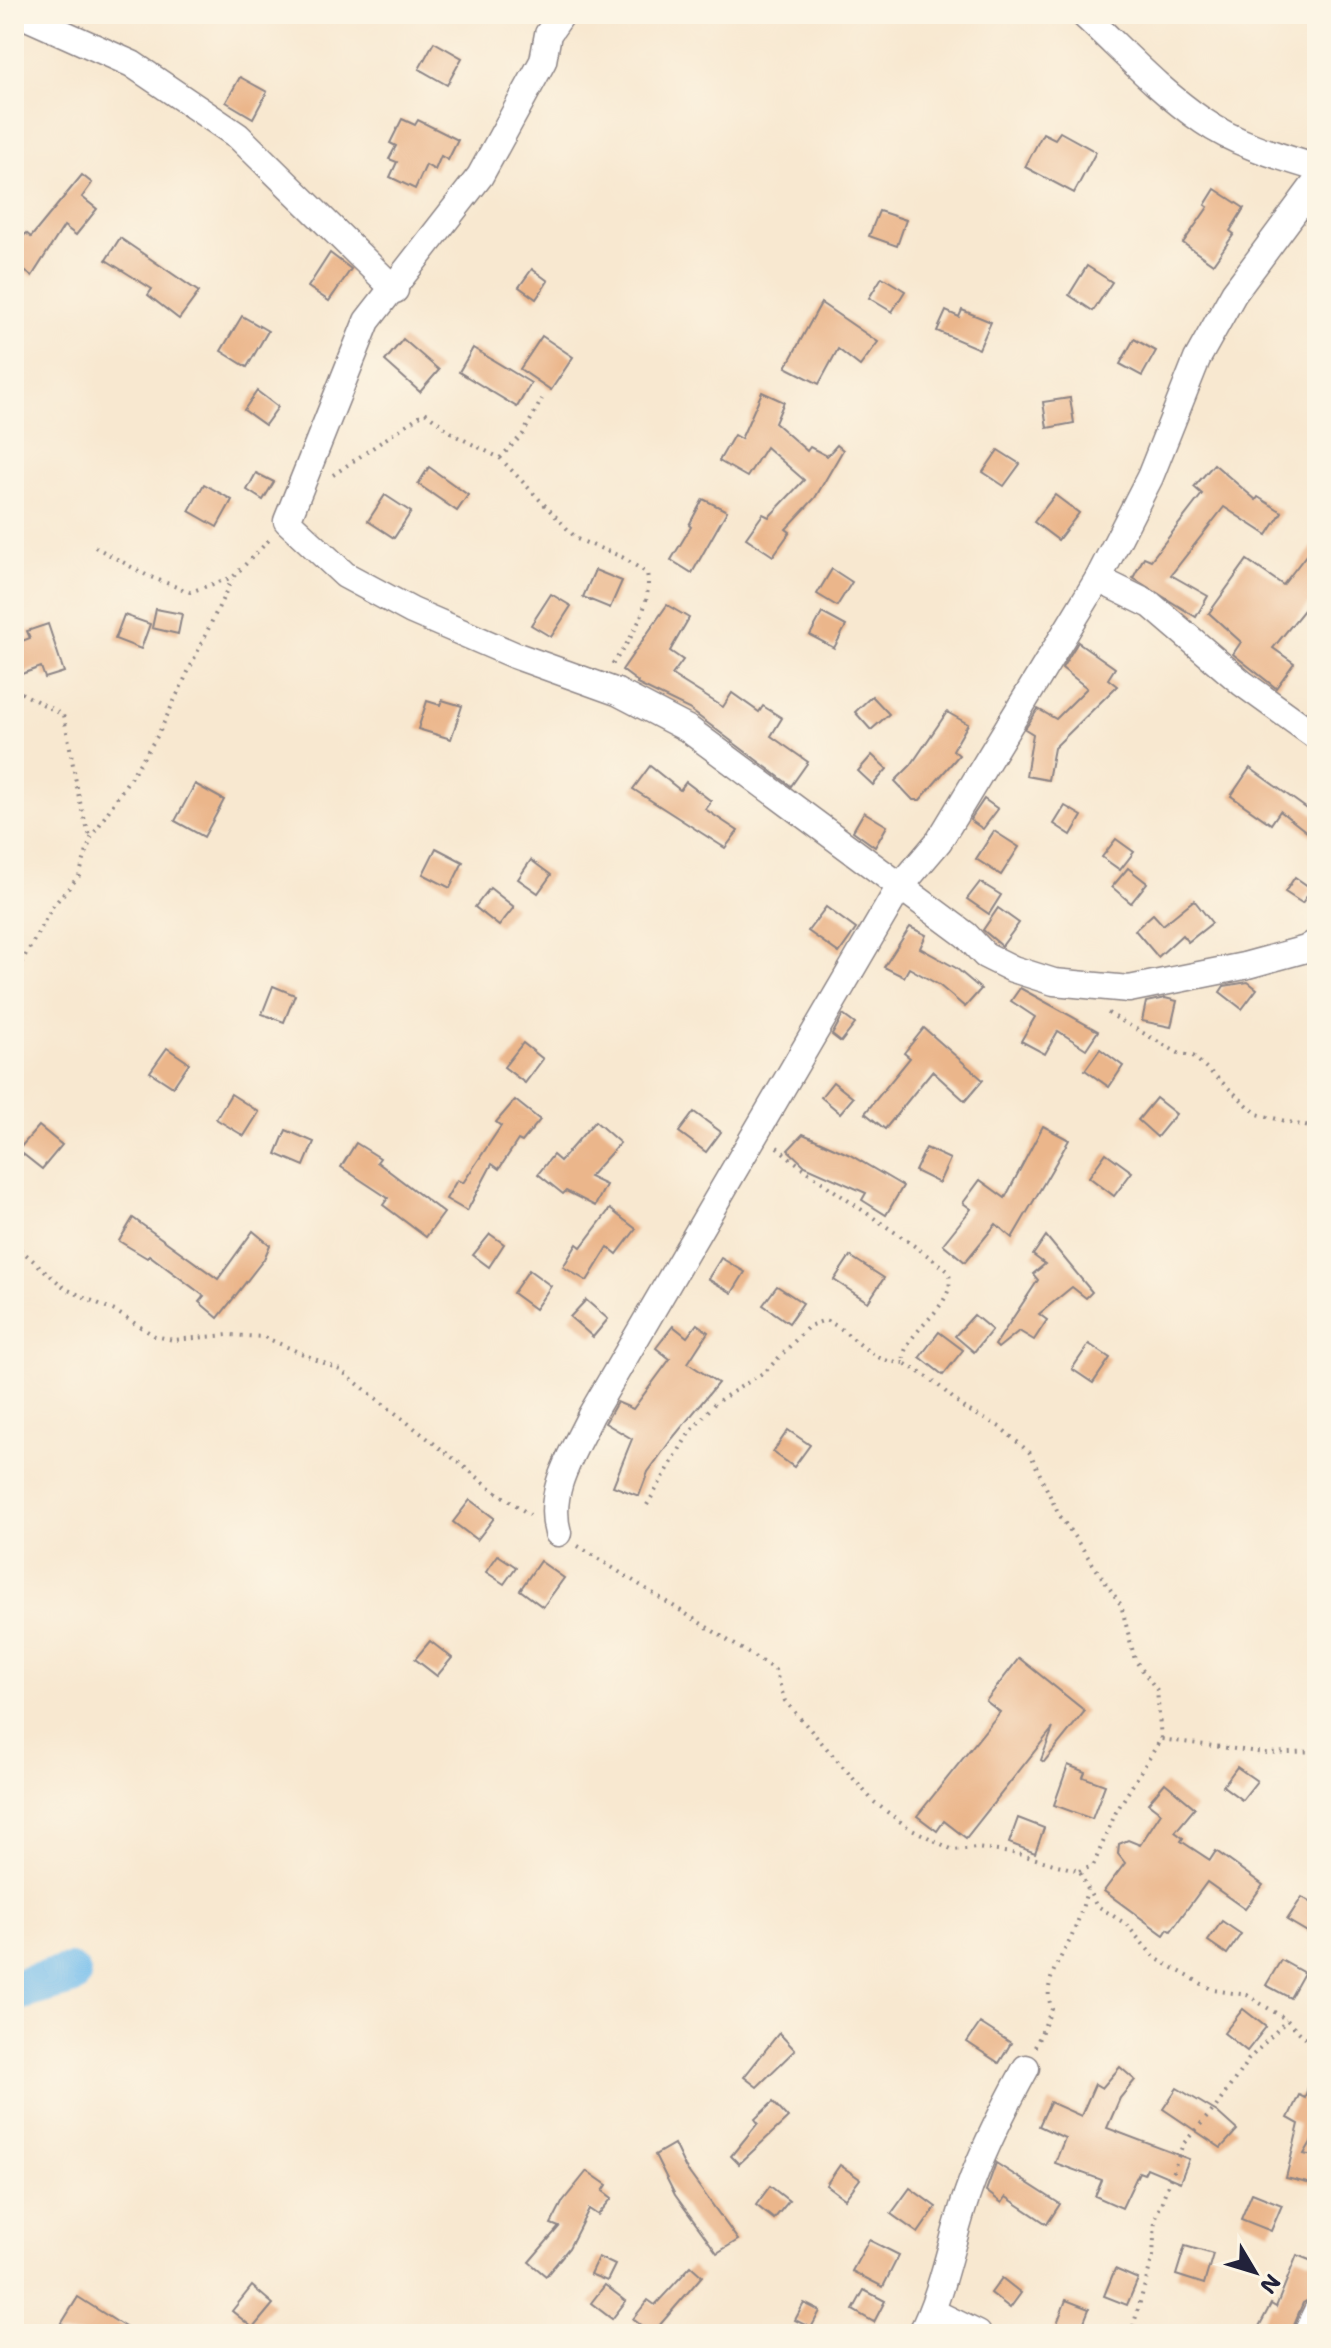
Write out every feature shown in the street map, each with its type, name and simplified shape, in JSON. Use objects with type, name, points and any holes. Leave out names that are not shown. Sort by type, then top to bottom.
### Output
[{"type":"street","points":[[20,14],[132,64],[238,136],[395,290]]},
{"type":"street","points":[[562,14],[548,34],[543,61],[480,176],[395,290],[367,321],[287,521],[345,575],[412,611],[514,655],[617,692],[688,729],[966,935],[985,955],[1013,969],[1054,982],[1129,989],[1244,966],[1306,949],[1317,942]]},
{"type":"street","points":[[1083,14],[1153,80],[1205,122],[1266,153],[1317,168]]},
{"type":"street","points":[[558,1533],[552,1510],[556,1493],[591,1415],[899,888],[918,870],[962,807],[1055,646],[1098,579],[1150,477],[1197,359],[1234,293],[1317,181]]},
{"type":"street","points":[[1098,579],[1151,605],[1242,683],[1317,737]]},
{"type":"street","points":[[978,2334],[927,2323],[968,2190],[1000,2117],[1026,2068]]},
{"type":"street","points":[[1306,2334],[1317,2311]]},
{"type":"path","points":[[500,458],[523,434],[542,399]]},
{"type":"path","points":[[327,479],[425,412],[456,436],[500,458],[577,539],[622,557],[647,573],[649,587],[632,640],[610,667],[617,692]]},
{"type":"path","points":[[14,977],[52,907],[79,876],[91,838],[158,735],[233,577],[287,521]]},
{"type":"path","points":[[95,547],[148,576],[190,592],[233,577]]},
{"type":"path","points":[[14,689],[63,715],[74,757],[78,807],[91,838]]},
{"type":"path","points":[[1104,1011],[1180,1054],[1193,1056],[1257,1114],[1317,1129]]},
{"type":"path","points":[[771,1109],[776,1146],[823,1186],[877,1218],[948,1271],[948,1288],[939,1308],[909,1342],[902,1355],[904,1363]]},
{"type":"path","points":[[14,1244],[66,1289],[115,1311],[155,1336],[173,1340],[228,1335],[264,1337],[340,1370],[495,1491],[713,1634],[769,1664],[775,1670],[785,1701],[865,1793],[906,1826],[953,1850],[977,1848],[1018,1854],[1079,1871],[1093,1866],[1116,1812],[1161,1739],[1157,1690],[1135,1660],[1121,1605],[1058,1513],[1030,1453],[1000,1427],[964,1408],[931,1379],[904,1363],[885,1363],[838,1325],[825,1320],[809,1326],[766,1371],[715,1403],[688,1435],[647,1505]]},
{"type":"path","points":[[1161,1739],[1265,1753],[1317,1751]]},
{"type":"path","points":[[1079,1871],[1096,1905],[1126,1924],[1155,1958],[1213,1990],[1247,1995],[1287,2020],[1317,2050]]},
{"type":"path","points":[[1026,2068],[1052,2009],[1047,1997],[1050,1981],[1081,1915],[1087,1890]]},
{"type":"path","points":[[1131,2334],[1153,2256],[1155,2220],[1183,2144],[1216,2107],[1248,2060],[1287,2020]]},
{"type":"building","points":[[434,42],[462,58],[447,85],[419,69]]},
{"type":"building","points":[[240,77],[267,92],[253,118],[226,102]]},
{"type":"building","points":[[402,119],[415,125],[418,120],[458,140],[448,160],[441,156],[435,170],[426,165],[415,189],[390,177],[397,162],[389,159],[396,146],[390,143]]},
{"type":"building","points":[[1060,132],[1096,152],[1074,193],[1025,167],[1043,133],[1055,139]]},
{"type":"building","points":[[82,175],[92,183],[82,197],[97,209],[76,235],[64,226],[32,276],[14,264],[14,251],[26,233],[31,237]]},
{"type":"building","points":[[1215,189],[1244,208],[1230,231],[1234,234],[1213,264],[1183,243],[1208,207],[1205,205]]},
{"type":"building","points":[[879,211],[906,220],[897,246],[869,236]]},
{"type":"building","points":[[120,238],[199,292],[179,319],[148,295],[152,289],[106,260]]},
{"type":"building","points":[[330,253],[351,269],[329,301],[308,287]]},
{"type":"building","points":[[1087,266],[1112,282],[1093,311],[1069,295]]},
{"type":"building","points":[[532,269],[548,281],[536,299],[519,287]]},
{"type":"building","points":[[882,277],[905,291],[892,312],[869,298]]},
{"type":"building","points":[[821,303],[878,342],[860,366],[838,349],[819,384],[786,367]]},
{"type":"building","points":[[962,310],[991,322],[979,349],[937,331],[946,311],[959,317]]},
{"type":"building","points":[[242,316],[268,331],[247,367],[221,351]]},
{"type":"building","points":[[542,336],[573,357],[551,390],[520,369]]},
{"type":"building","points":[[403,339],[439,370],[420,392],[385,361]]},
{"type":"building","points":[[1134,339],[1156,351],[1142,376],[1120,364]]},
{"type":"building","points":[[473,348],[531,383],[517,407],[459,372]]},
{"type":"building","points":[[257,391],[278,407],[265,425],[244,410]]},
{"type":"building","points":[[762,392],[784,402],[775,423],[807,451],[810,447],[827,456],[837,445],[843,450],[815,498],[786,529],[790,532],[773,556],[746,538],[763,514],[769,517],[804,480],[766,447],[747,477],[719,461],[734,435],[741,439]]},
{"type":"building","points":[[1070,398],[1074,423],[1047,428],[1043,402]]},
{"type":"building","points":[[998,450],[1020,464],[1004,486],[983,472]]},
{"type":"building","points":[[1214,464],[1256,500],[1258,497],[1282,512],[1267,535],[1224,507],[1171,575],[1208,596],[1196,617],[1133,578],[1144,557],[1151,560],[1202,494],[1194,487]]},
{"type":"building","points":[[429,467],[468,495],[457,511],[418,484]]},
{"type":"building","points":[[256,473],[274,482],[263,500],[247,490]]},
{"type":"building","points":[[204,484],[232,500],[217,527],[189,511]]},
{"type":"building","points":[[385,495],[411,512],[394,538],[368,521]]},
{"type":"building","points":[[1055,495],[1079,513],[1058,540],[1034,522]]},
{"type":"building","points":[[703,499],[727,511],[692,573],[671,560]]},
{"type":"building","points":[[1317,541],[1317,594],[1273,648],[1294,663],[1276,688],[1233,654],[1241,642],[1209,613],[1247,560],[1283,585]]},
{"type":"building","points":[[832,569],[852,582],[837,606],[817,594]]},
{"type":"building","points":[[595,570],[622,581],[610,608],[583,597]]},
{"type":"building","points":[[551,594],[571,606],[551,637],[531,625]]},
{"type":"building","points":[[667,605],[689,618],[670,651],[683,660],[672,675],[723,707],[732,693],[759,712],[763,706],[782,718],[771,736],[808,762],[791,786],[689,709],[637,684],[622,670]]},
{"type":"building","points":[[156,609],[182,614],[178,634],[152,628]]},
{"type":"building","points":[[822,613],[846,626],[834,648],[810,635]]},
{"type":"building","points":[[124,615],[150,624],[141,649],[115,639]]},
{"type":"building","points":[[48,624],[64,672],[45,678],[41,667],[22,674],[14,644],[30,638],[27,631]]},
{"type":"building","points":[[1078,642],[1115,668],[1108,679],[1117,686],[1054,748],[1048,780],[1026,776],[1033,734],[1025,729],[1038,709],[1056,719],[1087,688],[1062,668]]},
{"type":"building","points":[[872,696],[889,714],[871,730],[855,712]]},
{"type":"building","points":[[442,700],[462,706],[451,739],[418,729],[427,701],[440,705]]},
{"type":"building","points":[[947,712],[968,724],[953,750],[959,755],[920,800],[913,800],[895,781],[911,765]]},
{"type":"building","points":[[872,755],[887,769],[873,785],[858,771]]},
{"type":"building","points":[[650,766],[680,790],[686,782],[711,801],[705,809],[738,831],[725,848],[633,789]]},
{"type":"building","points":[[1250,768],[1317,816],[1317,840],[1280,811],[1271,824],[1231,796]]},
{"type":"building","points":[[195,784],[224,800],[204,837],[175,821]]},
{"type":"building","points":[[984,799],[998,809],[983,829],[970,820]]},
{"type":"building","points":[[1065,806],[1082,816],[1071,835],[1054,824]]},
{"type":"building","points":[[864,812],[887,826],[875,847],[853,831]]},
{"type":"building","points":[[994,831],[1019,847],[1001,875],[976,859]]},
{"type":"building","points":[[1116,839],[1134,852],[1120,870],[1102,857]]},
{"type":"building","points":[[436,848],[463,862],[450,888],[423,874]]},
{"type":"building","points":[[531,860],[551,875],[538,893],[518,879]]},
{"type":"building","points":[[1128,868],[1147,883],[1131,903],[1112,887]]},
{"type":"building","points":[[1295,877],[1312,889],[1302,903],[1285,892]]},
{"type":"building","points":[[980,882],[1001,895],[989,914],[967,899]]},
{"type":"building","points":[[490,888],[514,907],[499,926],[475,907]]},
{"type":"building","points":[[1194,900],[1212,923],[1188,942],[1182,935],[1158,957],[1135,930],[1153,914],[1163,925]]},
{"type":"building","points":[[826,907],[856,929],[839,953],[808,931]]},
{"type":"building","points":[[998,908],[1019,923],[1002,946],[983,930]]},
{"type":"building","points":[[910,927],[926,935],[920,948],[956,968],[981,989],[965,1007],[939,985],[909,968],[904,977],[884,967]]},
{"type":"building","points":[[1248,982],[1257,989],[1242,1009],[1220,992],[1224,986]]},
{"type":"building","points":[[273,986],[295,995],[284,1022],[262,1014]]},
{"type":"building","points":[[1020,988],[1098,1031],[1086,1049],[1058,1031],[1045,1054],[1021,1041],[1035,1017],[1011,1001]]},
{"type":"building","points":[[1165,998],[1177,1001],[1171,1027],[1142,1021],[1146,1002]]},
{"type":"building","points":[[843,1015],[855,1024],[841,1042],[832,1035]]},
{"type":"building","points":[[924,1028],[983,1080],[965,1101],[932,1071],[885,1129],[865,1113],[910,1058],[904,1053]]},
{"type":"building","points":[[523,1043],[543,1059],[525,1083],[504,1067]]},
{"type":"building","points":[[167,1048],[189,1063],[173,1087],[150,1072]]},
{"type":"building","points":[[1100,1049],[1123,1066],[1109,1087],[1085,1070]]},
{"type":"building","points":[[833,1082],[853,1098],[840,1113],[821,1097]]},
{"type":"building","points":[[231,1094],[259,1112],[244,1136],[216,1119]]},
{"type":"building","points":[[1156,1098],[1176,1114],[1157,1137],[1138,1120]]},
{"type":"building","points":[[515,1100],[540,1120],[522,1142],[518,1140],[499,1169],[492,1164],[467,1211],[446,1199],[457,1180],[463,1183],[501,1126],[496,1122]]},
{"type":"building","points":[[694,1112],[721,1132],[706,1152],[679,1132]]},
{"type":"building","points":[[595,1121],[620,1143],[589,1177],[606,1185],[595,1206],[566,1191],[563,1194],[538,1174],[553,1155],[560,1161]]},
{"type":"building","points":[[39,1126],[62,1145],[42,1169],[18,1150]]},
{"type":"building","points":[[1043,1126],[1069,1140],[1012,1238],[996,1224],[965,1262],[943,1244],[971,1209],[963,1203],[980,1180],[1005,1198]]},
{"type":"building","points":[[286,1130],[314,1142],[304,1166],[276,1154]]},
{"type":"building","points":[[803,1134],[850,1155],[903,1186],[886,1215],[862,1200],[866,1193],[805,1166],[788,1150]]},
{"type":"building","points":[[356,1143],[380,1158],[377,1162],[444,1213],[426,1237],[383,1205],[388,1198],[341,1167]]},
{"type":"building","points":[[926,1148],[950,1159],[939,1183],[915,1171]]},
{"type":"building","points":[[1106,1153],[1132,1172],[1114,1196],[1089,1177]]},
{"type":"building","points":[[610,1209],[636,1229],[617,1254],[608,1247],[587,1281],[563,1267],[577,1244],[581,1247]]},
{"type":"building","points":[[133,1218],[218,1279],[253,1231],[270,1245],[264,1259],[218,1318],[199,1302],[204,1296],[149,1255],[147,1258],[119,1241]]},
{"type":"building","points":[[490,1234],[504,1244],[489,1267],[473,1255]]},
{"type":"building","points":[[1046,1236],[1092,1292],[1086,1298],[1072,1287],[1039,1314],[1047,1320],[1034,1340],[1019,1331],[998,1348],[995,1345],[1038,1280],[1033,1274],[1045,1264],[1033,1255]]},
{"type":"building","points":[[850,1256],[884,1278],[868,1302],[834,1280]]},
{"type":"building","points":[[721,1258],[745,1272],[732,1293],[708,1279]]},
{"type":"building","points":[[529,1270],[551,1286],[535,1309],[513,1293]]},
{"type":"building","points":[[777,1286],[803,1303],[789,1323],[763,1305]]},
{"type":"building","points":[[586,1300],[608,1319],[593,1337],[570,1317]]},
{"type":"building","points":[[974,1315],[992,1330],[974,1352],[955,1336]]},
{"type":"building","points":[[697,1324],[708,1332],[688,1363],[718,1383],[648,1472],[639,1496],[613,1486],[632,1439],[605,1423],[617,1402],[633,1409],[670,1359],[656,1348],[673,1326],[687,1337]]},
{"type":"building","points":[[939,1332],[963,1350],[943,1375],[920,1357]]},
{"type":"building","points":[[1089,1344],[1110,1358],[1093,1383],[1072,1369]]},
{"type":"building","points":[[788,1430],[810,1445],[794,1467],[773,1452]]},
{"type":"building","points":[[470,1500],[494,1518],[477,1540],[453,1522]]},
{"type":"building","points":[[498,1555],[516,1567],[504,1584],[486,1572]]},
{"type":"building","points":[[540,1561],[564,1578],[543,1607],[520,1590]]},
{"type":"building","points":[[430,1641],[452,1658],[437,1676],[415,1659]]},
{"type":"building","points":[[1019,1658],[1085,1711],[1044,1762],[1041,1760],[1053,1728],[966,1838],[944,1821],[937,1831],[917,1816],[1000,1712],[986,1701]]},
{"type":"building","points":[[1068,1765],[1085,1772],[1083,1777],[1105,1785],[1092,1819],[1054,1805]]},
{"type":"building","points":[[1237,1767],[1257,1781],[1242,1800],[1223,1786]]},
{"type":"building","points":[[1165,1783],[1195,1808],[1175,1832],[1183,1838],[1181,1841],[1210,1860],[1216,1851],[1263,1885],[1245,1909],[1207,1882],[1171,1931],[1168,1929],[1164,1935],[1104,1891],[1125,1863],[1118,1854],[1119,1844],[1128,1840],[1140,1845],[1161,1813],[1148,1803]]},
{"type":"building","points":[[1018,1818],[1044,1828],[1035,1853],[1009,1843]]},
{"type":"building","points":[[1302,1897],[1317,1906],[1317,1923],[1311,1934],[1287,1920]]},
{"type":"building","points":[[1222,1921],[1241,1934],[1227,1954],[1208,1941]]},
{"type":"building","points":[[1281,1960],[1304,1973],[1290,1998],[1266,1985]]},
{"type":"building","points":[[1243,2009],[1266,2027],[1247,2051],[1224,2033]]},
{"type":"building","points":[[980,2023],[1011,2043],[999,2063],[967,2042]]},
{"type":"building","points":[[779,2033],[795,2050],[757,2087],[744,2077]]},
{"type":"building","points":[[1120,2067],[1135,2080],[1120,2098],[1107,2128],[1189,2159],[1180,2182],[1147,2168],[1144,2174],[1139,2172],[1122,2208],[1095,2196],[1102,2180],[1055,2163],[1065,2138],[1039,2126],[1050,2102],[1081,2116],[1095,2084],[1102,2088]]},
{"type":"building","points":[[1310,2079],[1317,2079],[1317,2132],[1304,2154],[1317,2157],[1312,2184],[1286,2178],[1299,2124],[1288,2118],[1299,2095],[1305,2098]]},
{"type":"building","points":[[1177,2088],[1217,2112],[1237,2130],[1221,2148],[1163,2109]]},
{"type":"building","points":[[773,2102],[788,2118],[739,2164],[731,2156],[758,2123],[755,2119]]},
{"type":"building","points":[[674,2144],[685,2167],[738,2240],[717,2253],[675,2195],[655,2155]]},
{"type":"building","points":[[996,2163],[1060,2204],[1047,2224],[1006,2197],[1002,2203],[986,2191]]},
{"type":"building","points":[[840,2165],[860,2179],[845,2199],[826,2185]]},
{"type":"building","points":[[587,2171],[607,2185],[603,2191],[612,2198],[598,2215],[589,2209],[569,2248],[546,2276],[529,2262],[559,2227],[551,2224],[563,2201]]},
{"type":"building","points":[[770,2186],[789,2201],[774,2219],[756,2205]]},
{"type":"building","points":[[910,2188],[936,2207],[918,2233],[891,2214]]},
{"type":"building","points":[[1252,2193],[1282,2205],[1271,2231],[1241,2219]]},
{"type":"building","points":[[869,2240],[899,2255],[883,2287],[852,2271]]},
{"type":"building","points":[[1185,2246],[1213,2254],[1204,2284],[1176,2275]]},
{"type":"building","points":[[1297,2255],[1317,2263],[1317,2295],[1303,2303],[1290,2334],[1255,2334],[1271,2304],[1276,2307]]},
{"type":"building","points":[[598,2257],[615,2265],[607,2281],[590,2274]]},
{"type":"building","points":[[691,2266],[702,2276],[652,2334],[633,2319],[648,2300],[655,2305]]},
{"type":"building","points":[[1115,2269],[1138,2279],[1127,2305],[1104,2296]]},
{"type":"building","points":[[1002,2278],[1021,2293],[1010,2308],[991,2293]]},
{"type":"building","points":[[605,2285],[626,2301],[612,2319],[591,2303]]},
{"type":"building","points":[[252,2286],[273,2304],[253,2328],[232,2311]]},
{"type":"building","points":[[864,2290],[885,2301],[874,2322],[853,2310]]},
{"type":"building","points":[[78,2297],[136,2334],[55,2334]]},
{"type":"building","points":[[1066,2300],[1089,2309],[1079,2334],[1053,2334]]},
{"type":"building","points":[[804,2303],[820,2311],[811,2328],[795,2320]]},
{"type":"waterway","points":[[14,1991],[70,1975]]}]
